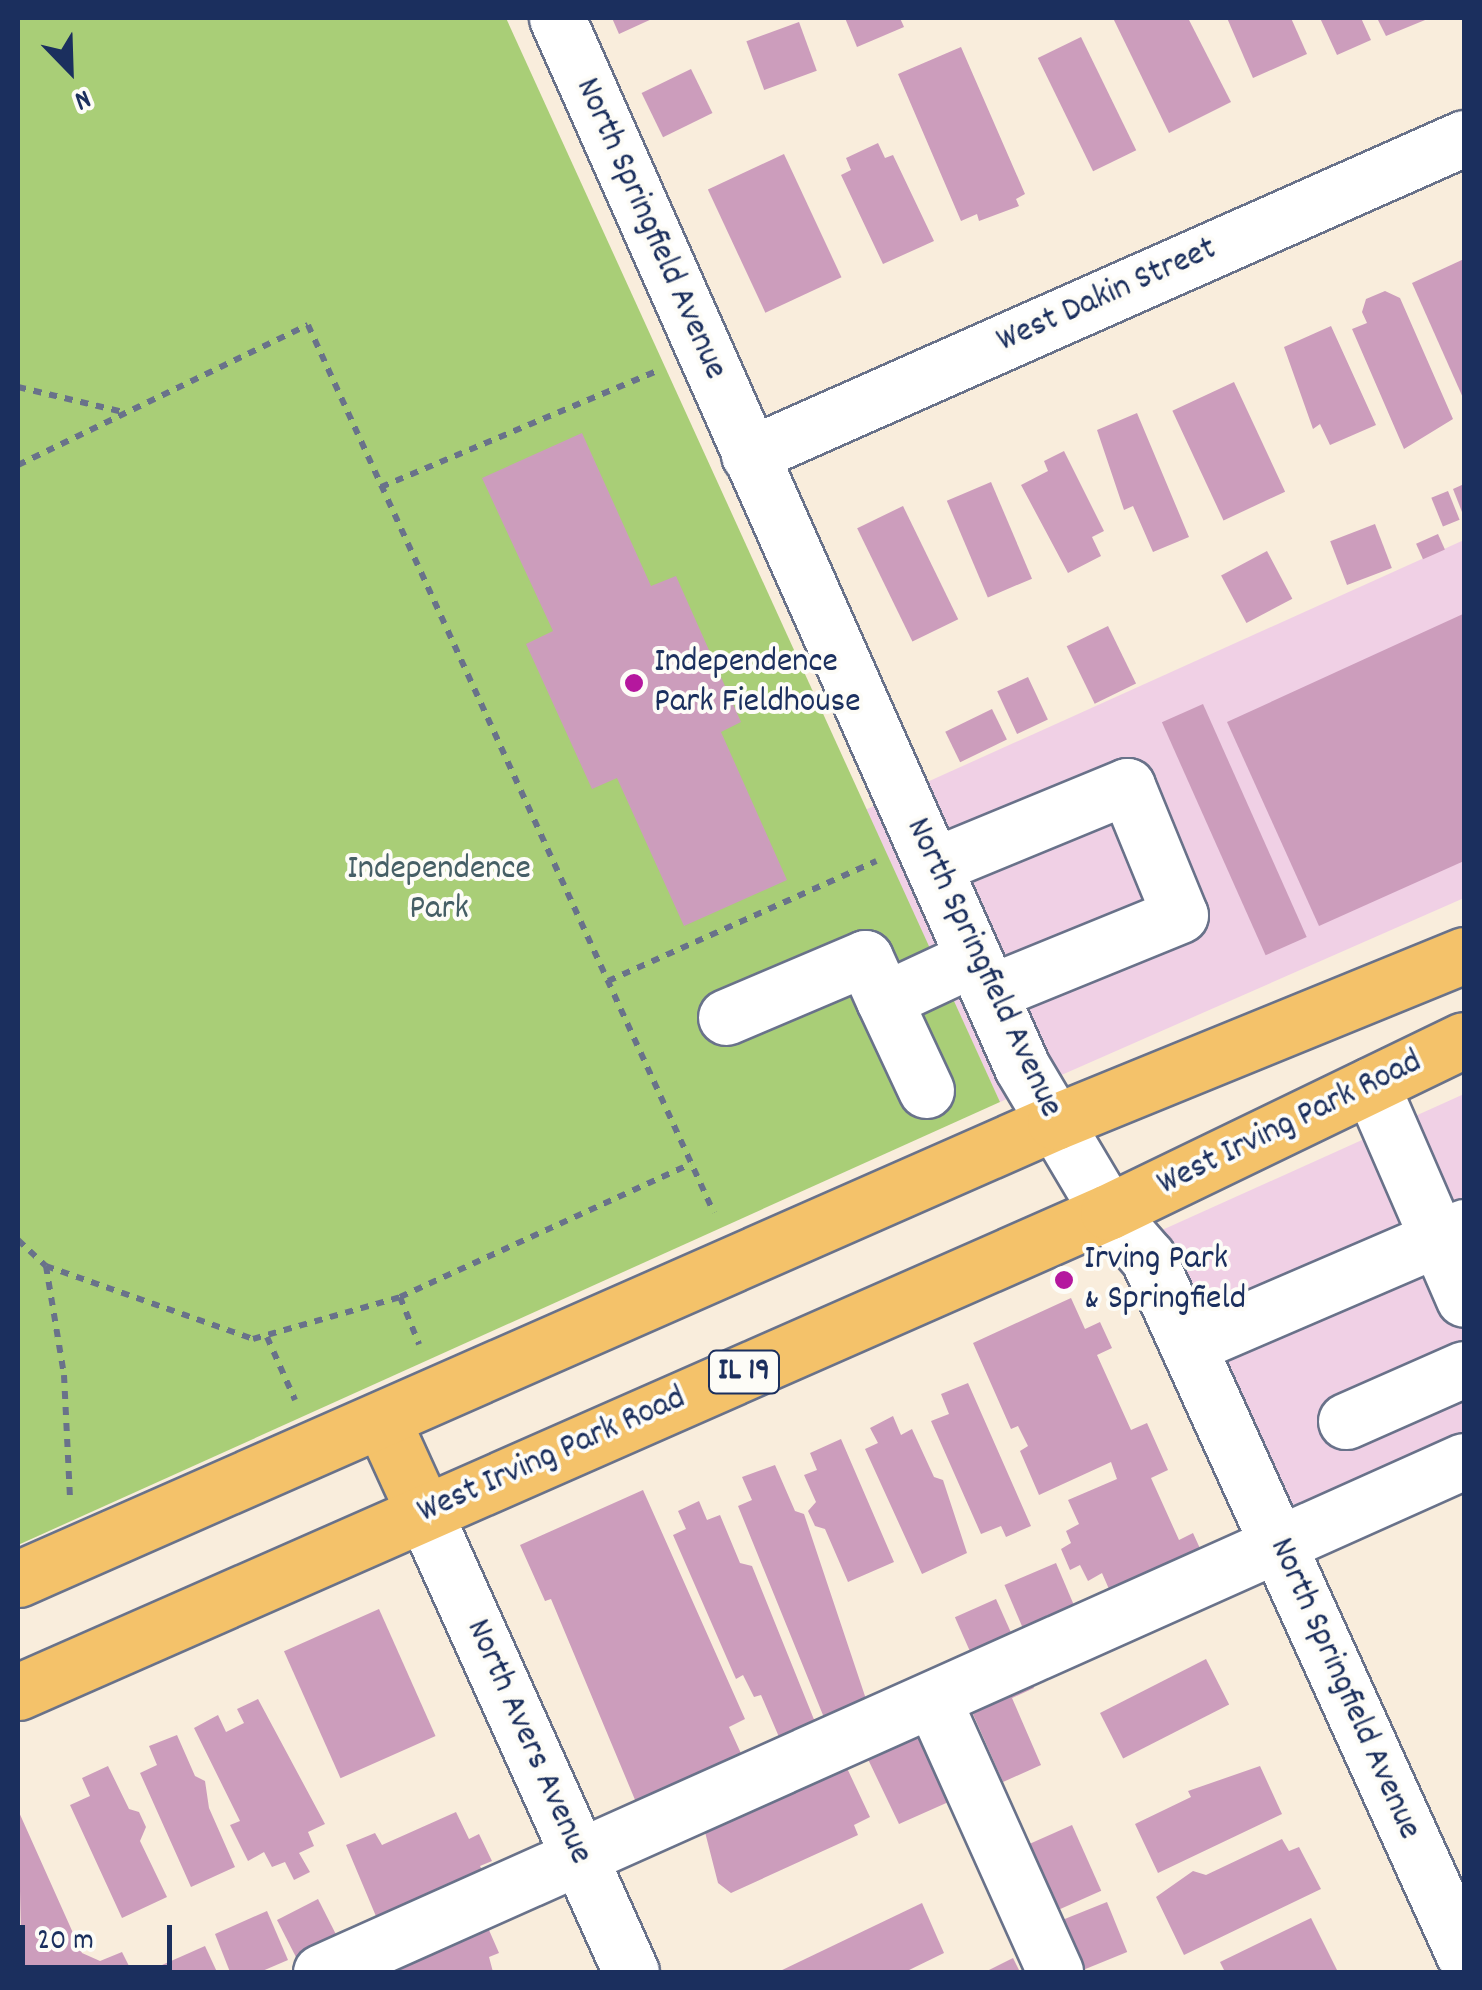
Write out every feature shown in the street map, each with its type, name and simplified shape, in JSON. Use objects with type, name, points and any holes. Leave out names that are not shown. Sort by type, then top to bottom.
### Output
[{"type":"main road","points":[[18,1579],[1055,1122],[1464,954]]},
{"type":"main road","name":"West Irving Park Road","points":[[18,1692],[1108,1212],[1464,1040]]},
{"type":"main road","points":[[382,1420],[424,1512]]},
{"type":"street","name":"North Springfield Avenue","points":[[556,18],[748,455],[908,862],[982,976],[1055,1122],[1108,1212],[1148,1258],[1464,1955]]},
{"type":"street","name":"West Dakin Street","points":[[748,455],[1464,138]]},
{"type":"street","points":[[884,1000],[982,976],[1180,915],[1127,786],[908,862]]},
{"type":"street","points":[[726,1017],[865,958],[926,1090]]},
{"type":"street","points":[[1371,1085],[1451,1233],[1464,1300]]},
{"type":"street","points":[[1188,1346],[1451,1233]]},
{"type":"street","points":[[1346,1421],[1464,1369]]},
{"type":"street","points":[[321,1972],[1464,1462]]},
{"type":"street","name":"North Avers Avenue","points":[[424,1512],[631,1972]]},
{"type":"street","points":[[933,1700],[1055,1972]]},
{"type":"path","points":[[18,465],[308,325],[716,1218]]},
{"type":"path","points":[[382,487],[662,369]]},
{"type":"path","points":[[18,387],[126,412]]},
{"type":"path","points":[[608,981],[908,862]]},
{"type":"path","points":[[18,1240],[46,1266],[253,1340],[400,1297],[691,1164]]},
{"type":"path","points":[[46,1266],[64,1376],[70,1506]]},
{"type":"path","points":[[400,1297],[422,1350]]},
{"type":"path","points":[[266,1336],[297,1406]]},
{"type":"shaded area","points":[[1464,540],[1464,898],[1000,1102],[865,810]]},
{"type":"shaded area","points":[[1464,1094],[1464,1455],[1287,1535],[1151,1235]]},
{"type":"green space","name":"Independence Park","points":[[18,18],[506,18],[1000,1102],[18,1545]]},
{"type":"building","points":[[612,18],[654,18],[619,34]]},
{"type":"building","points":[[845,18],[900,18],[904,27],[857,47]]},
{"type":"building","points":[[1113,18],[1188,18],[1231,102],[1169,133]]},
{"type":"building","points":[[1227,18],[1291,18],[1307,54],[1253,78]]},
{"type":"building","points":[[1320,18],[1361,18],[1371,40],[1337,55]]},
{"type":"building","points":[[1377,18],[1430,18],[1386,36]]},
{"type":"building","points":[[799,22],[817,71],[764,90],[746,41]]},
{"type":"building","points":[[1081,37],[1136,150],[1093,171],[1038,58]]},
{"type":"building","points":[[961,47],[1025,194],[1016,199],[1019,206],[979,221],[977,214],[961,221],[898,74]]},
{"type":"building","points":[[691,69],[712,113],[663,137],[642,93]]},
{"type":"building","points":[[878,143],[885,158],[893,155],[934,241],[883,264],[841,175],[851,170],[846,158]]},
{"type":"building","points":[[784,154],[841,277],[765,313],[708,189]]},
{"type":"building","points":[[1464,259],[1464,400],[1412,283]]},
{"type":"building","points":[[1385,291],[1400,298],[1453,419],[1404,449],[1352,329],[1367,323],[1362,312],[1366,299]]},
{"type":"building","points":[[1331,326],[1376,425],[1330,445],[1320,424],[1313,429],[1284,347]]},
{"type":"building","points":[[1234,382],[1285,492],[1224,520],[1172,411]]},
{"type":"building","points":[[1137,413],[1189,537],[1153,552],[1133,506],[1124,510],[1097,430]]},
{"type":"building","name":"Independence Park Fieldhouse","points":[[582,433],[651,586],[676,576],[741,722],[721,732],[787,880],[684,926],[617,778],[592,789],[526,644],[553,631],[482,478]]},
{"type":"building","points":[[1064,451],[1104,531],[1092,537],[1101,556],[1068,573],[1021,485],[1048,471],[1044,461]]},
{"type":"building","points":[[991,482],[1032,579],[988,597],[947,501]]},
{"type":"building","points":[[1464,484],[1464,517],[1453,489]]},
{"type":"building","points":[[1448,491],[1460,520],[1443,526],[1431,498]]},
{"type":"building","points":[[903,506],[958,619],[912,642],[857,528]]},
{"type":"building","points":[[1375,524],[1392,568],[1347,585],[1330,541]]},
{"type":"building","points":[[1438,534],[1445,550],[1423,559],[1416,544]]},
{"type":"building","points":[[1267,551],[1292,599],[1246,623],[1221,575]]},
{"type":"building","points":[[1463,614],[1464,861],[1319,926],[1227,722]]},
{"type":"building","points":[[1108,626],[1136,684],[1095,704],[1067,646]]},
{"type":"building","points":[[1028,677],[1048,720],[1017,734],[997,691]]},
{"type":"building","points":[[1203,704],[1307,937],[1266,955],[1162,722]]},
{"type":"building","points":[[992,709],[1007,740],[960,762],[945,732]]},
{"type":"building","points":[[1071,1298],[1085,1329],[1100,1322],[1112,1348],[1097,1355],[1131,1430],[1147,1423],[1168,1470],[1151,1478],[1179,1540],[1193,1533],[1203,1555],[1112,1596],[1102,1573],[1088,1581],[1080,1565],[1070,1570],[1061,1549],[1071,1543],[1066,1531],[1079,1524],[1068,1500],[1117,1479],[1111,1462],[1039,1495],[1020,1451],[1028,1446],[1018,1426],[1011,1429],[973,1343]]},
{"type":"building","points":[[968,1383],[1031,1526],[1006,1537],[1001,1526],[981,1534],[931,1421],[949,1414],[941,1394]]},
{"type":"building","points":[[893,1416],[901,1435],[912,1429],[934,1477],[943,1480],[967,1553],[922,1574],[865,1449],[878,1443],[870,1428]]},
{"type":"building","points":[[841,1439],[894,1562],[848,1582],[825,1529],[815,1526],[808,1511],[816,1502],[804,1475],[817,1470],[810,1453]]},
{"type":"building","points":[[775,1465],[795,1511],[804,1514],[867,1702],[825,1720],[738,1506],[752,1500],[742,1477]]},
{"type":"building","points":[[643,1490],[745,1719],[729,1727],[744,1760],[638,1807],[551,1599],[545,1601],[520,1545]]},
{"type":"building","points":[[699,1501],[707,1520],[720,1515],[740,1563],[752,1566],[815,1722],[779,1737],[761,1695],[754,1697],[743,1675],[736,1679],[673,1535],[686,1529],[678,1511]]},
{"type":"building","points":[[1056,1563],[1076,1611],[1025,1633],[1004,1585]]},
{"type":"building","points":[[996,1599],[1013,1637],[972,1656],[955,1617]]},
{"type":"building","points":[[379,1609],[436,1736],[341,1778],[284,1651]]},
{"type":"building","points":[[1206,1659],[1229,1704],[1123,1758],[1100,1713]]},
{"type":"building","points":[[1031,1679],[1034,1688],[1012,1698],[1041,1765],[1003,1782],[969,1705]]},
{"type":"building","points":[[258,1699],[325,1824],[308,1832],[314,1846],[299,1853],[310,1872],[294,1880],[285,1862],[272,1867],[264,1852],[248,1861],[230,1825],[240,1821],[194,1728],[218,1715],[226,1732],[244,1723],[237,1709]]},
{"type":"building","points":[[910,1731],[924,1736],[953,1800],[899,1824],[865,1753]]},
{"type":"building","points":[[177,1735],[195,1776],[205,1781],[209,1808],[235,1867],[191,1887],[140,1773],[157,1765],[149,1746]]},
{"type":"building","points":[[108,1766],[129,1809],[139,1812],[146,1827],[140,1841],[167,1897],[122,1918],[70,1805],[90,1796],[82,1778]]},
{"type":"building","points":[[846,1766],[870,1817],[854,1825],[858,1835],[731,1893],[718,1883],[705,1832]]},
{"type":"building","points":[[1260,1766],[1282,1814],[1158,1873],[1135,1824],[1191,1797],[1188,1791]]},
{"type":"building","points":[[18,1810],[82,1953],[100,1961],[122,1952],[132,1972],[22,1972]]},
{"type":"building","points":[[456,1812],[469,1839],[479,1834],[492,1861],[480,1866],[484,1874],[378,1921],[346,1845],[375,1833],[382,1845]]},
{"type":"building","points":[[1072,1825],[1101,1891],[1055,1912],[1025,1846]]},
{"type":"building","points":[[1282,1839],[1289,1851],[1299,1847],[1321,1889],[1184,1955],[1156,1897],[1193,1871],[1206,1875]]},
{"type":"building","points":[[318,1899],[337,1936],[296,1957],[277,1920]]},
{"type":"building","points":[[1107,1902],[1127,1952],[1078,1972],[1058,1922]]},
{"type":"building","points":[[922,1903],[944,1953],[905,1972],[778,1972]]},
{"type":"building","points":[[267,1911],[288,1960],[260,1972],[230,1972],[215,1934]]},
{"type":"building","points":[[1311,1918],[1338,1972],[1225,1972],[1220,1962]]},
{"type":"building","points":[[485,1921],[499,1953],[489,1957],[493,1972],[370,1972]]},
{"type":"building","points":[[205,1946],[217,1972],[165,1972],[162,1965]]},
{"type":"building","points":[[1013,1958],[1020,1972],[985,1972]]},
{"type":"place","name":"Independence Park Fieldhouse","points":[[634,683]]},
{"type":"place","name":"Irving Park & Springfield","points":[[1064,1280]]}]
